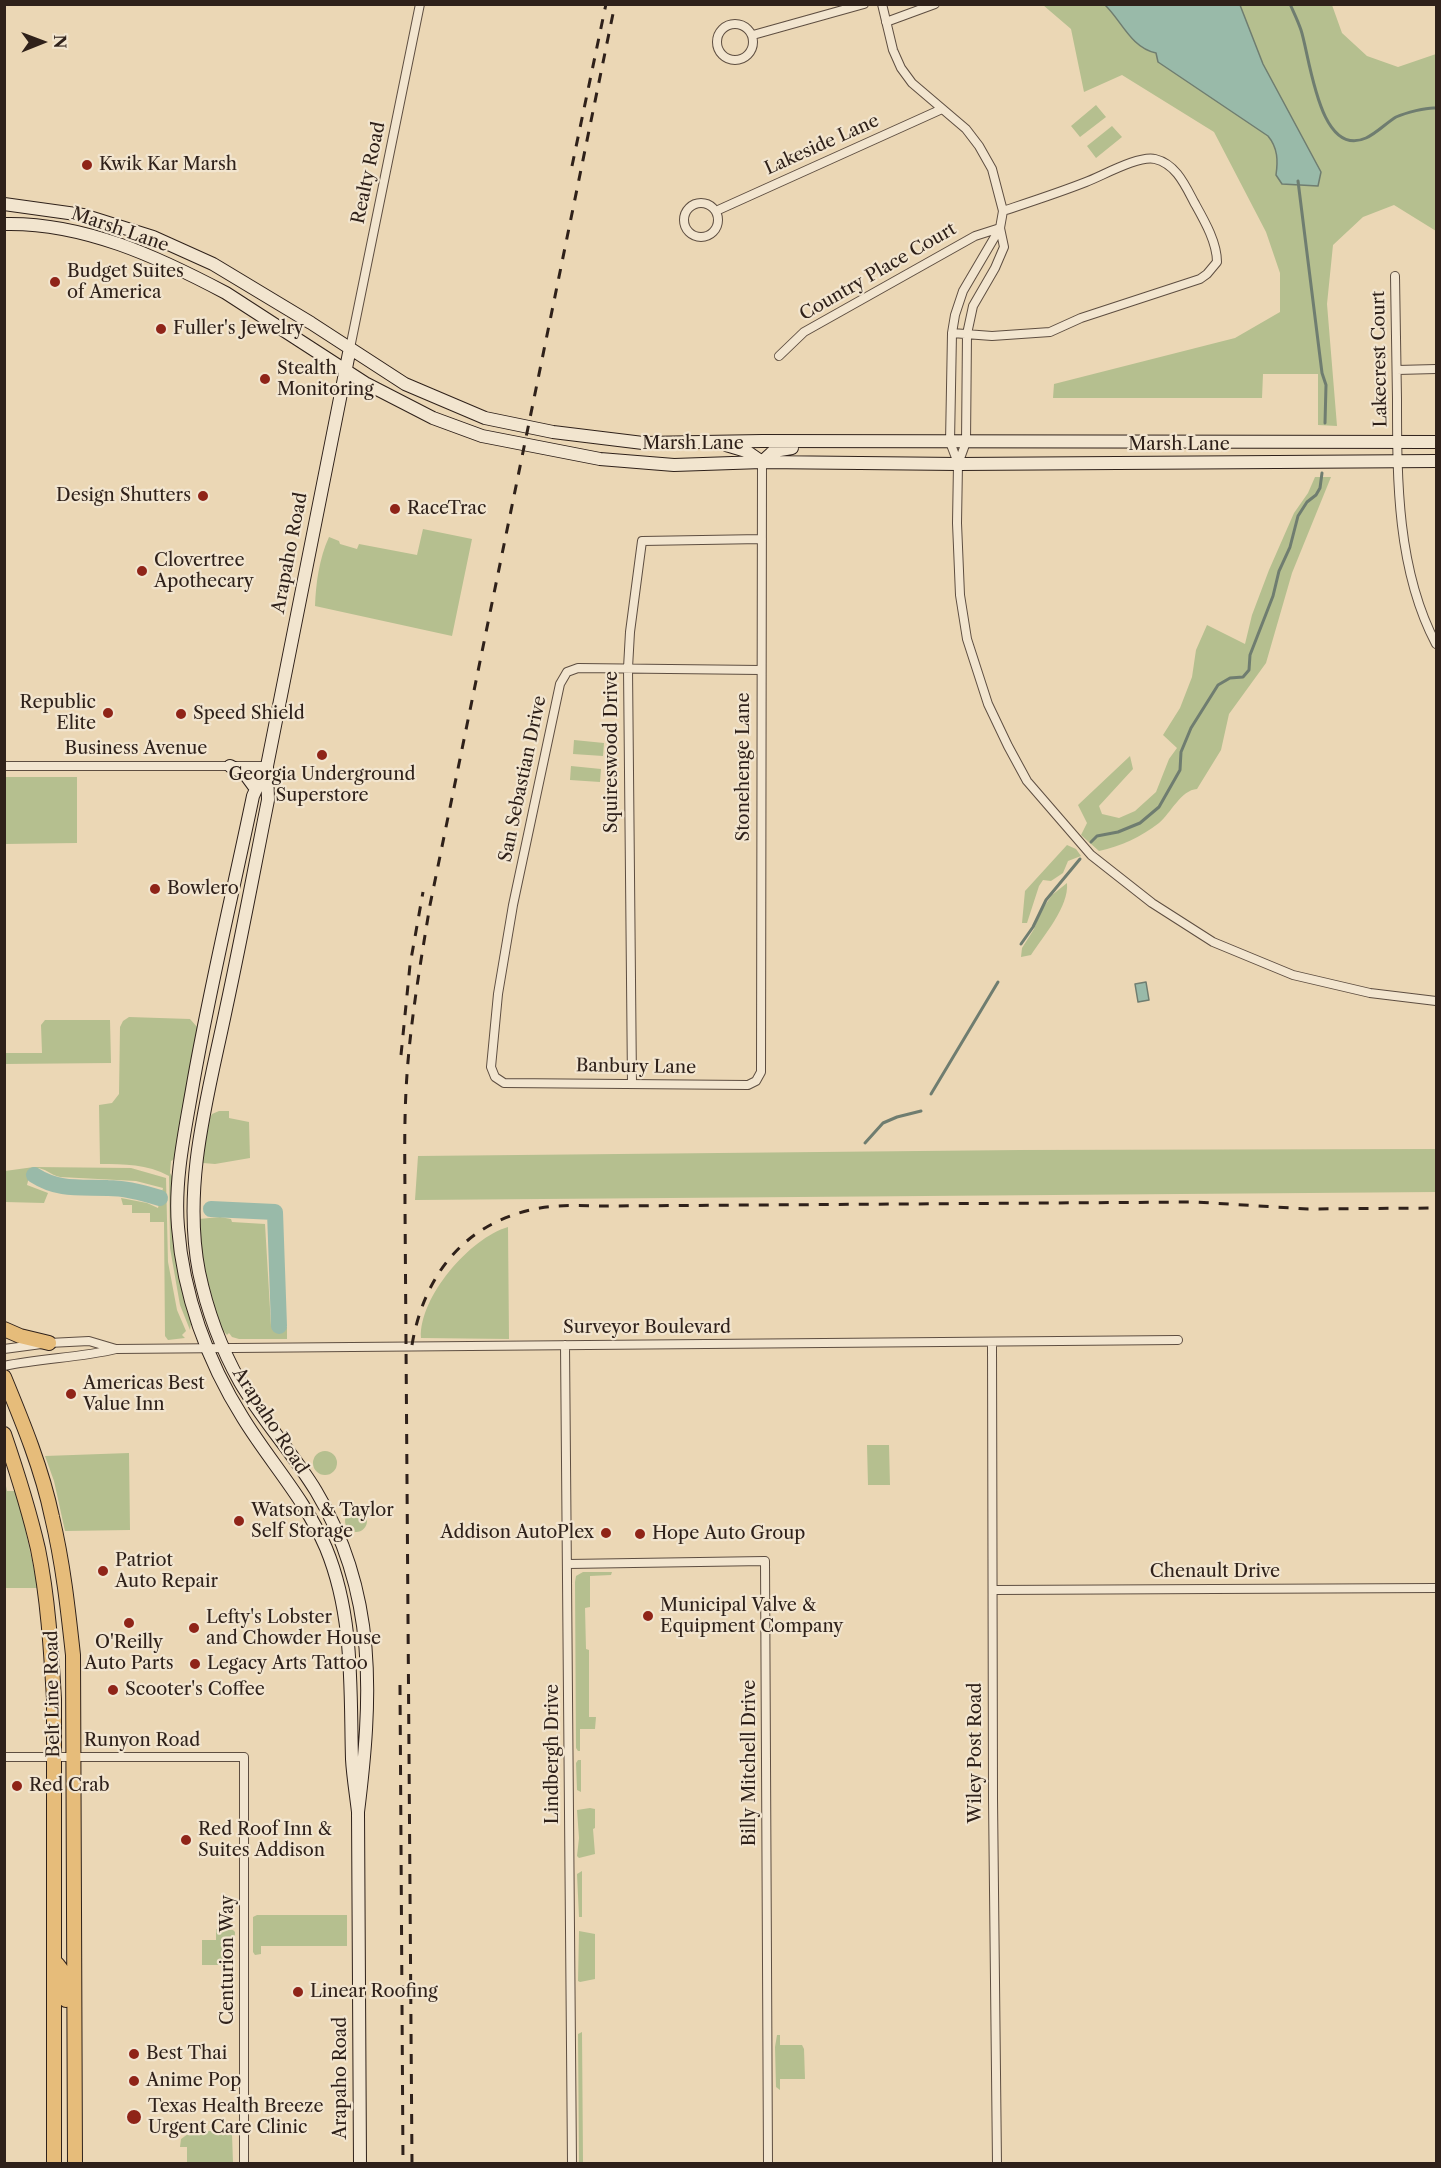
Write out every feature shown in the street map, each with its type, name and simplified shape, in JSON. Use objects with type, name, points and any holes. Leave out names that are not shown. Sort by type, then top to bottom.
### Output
[{"type":"main road","name":"Marsh Lane","points":[[4,204],[83,215],[153,237],[213,264],[405,384],[485,418],[585,438],[643,443],[1437,442]]},
{"type":"main road","name":"Marsh Lane","points":[[4,224],[47,225],[77,231],[144,255],[226,293],[344,371],[374,389],[433,418],[482,436],[590,457],[641,464],[674,465],[762,462],[958,464],[1437,461]]},
{"type":"main road","name":"Arapaho Road","points":[[350,348],[267,766],[268,800],[204,1107],[195,1168],[193,1210],[200,1272],[207,1303],[223,1348],[240,1382],[316,1491],[329,1516],[354,1581],[363,1620],[368,1689],[358,1812]]},
{"type":"main road","points":[[715,442],[746,451],[762,462],[778,449],[811,446],[816,441]]},
{"type":"main road","points":[[230,766],[245,774],[256,789]]},
{"type":"main road","name":"Arapaho Road","points":[[267,766],[253,796],[206,1008],[182,1147],[177,1187],[178,1227],[184,1269],[216,1371],[243,1419],[292,1485],[315,1524],[327,1550],[340,1590],[347,1627],[352,1680],[352,1762],[358,1812],[360,2163]]},
{"type":"main road","points":[[4,1329],[20,1336],[49,1343]]},
{"type":"main road","name":"Belt Line Road","points":[[4,1377],[35,1456],[52,1517],[73,1655],[75,2163]]},
{"type":"main road","name":"Belt Line Road","points":[[4,1434],[37,1548],[45,1593],[51,1651],[54,1699],[54,2163]]},
{"type":"main road","points":[[315,1524],[329,1516]]},
{"type":"main road","points":[[37,1548],[57,1544]]},
{"type":"main road","points":[[54,1909],[62,1923],[62,1956],[66,1965],[75,1970]]},
{"type":"main road","points":[[54,1961],[62,1969],[64,1976],[66,2016],[75,2022]]},
{"type":"main road","points":[[54,2112],[60,2142],[64,2145],[75,2144]]},
{"type":"street","name":"Realty Road","points":[[350,348],[420,4]]},
{"type":"street","points":[[753,35],[864,4]]},
{"type":"street","points":[[882,4],[893,50],[902,68],[912,83],[966,129],[984,153],[992,169],[1003,211],[1000,228],[959,300],[952,333],[950,442],[958,464]]},
{"type":"street","points":[[886,22],[935,4]]},
{"type":"street","points":[[731,24],[740,24],[748,28],[753,35],[754,44],[751,53],[744,59],[735,61],[727,59],[720,53],[717,45],[718,36],[723,28],[731,24]]},
{"type":"street","name":"Lakeside Lane","points":[[716,211],[942,109]]},
{"type":"street","points":[[952,333],[1022,335],[1050,332],[1081,318],[1200,279],[1217,262],[1213,241],[1184,183],[1170,166],[1153,158],[1134,162],[1086,182],[1003,211]]},
{"type":"street","points":[[699,203],[709,204],[716,211],[718,220],[716,230],[708,236],[698,237],[690,233],[685,224],[685,215],[690,207],[699,203]]},
{"type":"street","points":[[1000,228],[1004,247],[995,268],[973,306],[968,334],[966,442],[958,464],[958,563],[961,605],[967,639],[988,704],[1027,782],[1091,855],[1152,903],[1213,942],[1302,977],[1370,993],[1437,1001]]},
{"type":"street","name":"Country Place Court","points":[[779,356],[804,332],[975,236],[1000,228]]},
{"type":"street","name":"Lakecrest Court","points":[[1395,276],[1397,442],[1401,522],[1417,595],[1437,644]]},
{"type":"street","points":[[1396,370],[1437,369]]},
{"type":"street","name":"Stonehenge Lane","points":[[760,1072],[762,462]]},
{"type":"street","name":"Squireswood Drive","points":[[632,1084],[627,668],[642,541],[762,539]]},
{"type":"street","name":"San Sebastian Drive","points":[[504,1083],[495,1077],[491,1067],[498,994],[513,905],[560,684],[567,672],[578,668],[761,670]]},
{"type":"street","name":"Business Avenue","points":[[4,766],[267,766]]},
{"type":"street","name":"Banbury Lane","points":[[504,1083],[748,1085],[756,1081],[760,1072]]},
{"type":"street","name":"Surveyor Boulevard","points":[[4,1366],[36,1359],[85,1356],[116,1349],[1178,1340]]},
{"type":"street","name":"Surveyor Boulevard","points":[[4,1349],[49,1343],[90,1341],[116,1349]]},
{"type":"street","name":"Wiley Post Road","points":[[992,1342],[997,2163]]},
{"type":"street","name":"Lindbergh Drive","points":[[565,1345],[572,2163]]},
{"type":"street","name":"Billy Mitchell Drive","points":[[568,1564],[765,1561],[768,2163]]},
{"type":"street","name":"Chenault Drive","points":[[993,1590],[1437,1588]]},
{"type":"street","name":"Runyon Road","points":[[4,1757],[244,1757]]},
{"type":"street","name":"Centurion Way","points":[[244,1757],[244,2163]]},
{"type":"green space","points":[[1043,5],[1332,5],[1342,33],[1367,56],[1398,67],[1436,54],[1436,231],[1394,205],[1363,217],[1333,245],[1327,304],[1337,426],[1318,425],[1318,374],[1263,374],[1262,398],[1053,398],[1054,384],[1235,338],[1280,312],[1280,273],[1266,232],[1214,132],[1122,75],[1084,92],[1071,29]]},
{"type":"green space","points":[[1096,105],[1106,117],[1080,137],[1071,126]]},
{"type":"green space","points":[[1112,126],[1122,137],[1096,158],[1087,146]]},
{"type":"green space","points":[[1315,477],[1331,477],[1292,573],[1266,663],[1229,714],[1221,750],[1197,789],[1186,793],[1159,823],[1130,840],[1099,851],[1081,835],[1087,823],[1078,805],[1130,756],[1133,769],[1099,806],[1102,814],[1119,818],[1135,811],[1156,792],[1169,759],[1177,748],[1163,735],[1180,708],[1192,677],[1196,650],[1207,625],[1245,644],[1252,615],[1269,570],[1294,513],[1308,493]]},
{"type":"green space","points":[[423,529],[472,539],[452,636],[315,606],[319,571],[329,537],[339,541],[340,544],[357,549],[359,544],[417,555]]},
{"type":"green space","points":[[574,740],[604,743],[603,756],[573,754]]},
{"type":"green space","points":[[571,766],[601,769],[600,782],[570,780]]},
{"type":"green space","points":[[5,777],[77,777],[77,843],[5,844]]},
{"type":"green space","points":[[1067,845],[1076,849],[1081,856],[1068,861],[1063,873],[1051,881],[1043,880],[1027,923],[1022,923],[1025,891]]},
{"type":"green space","points":[[1067,883],[1064,902],[1055,920],[1031,955],[1021,957],[1022,948],[1034,929],[1041,911],[1052,895]]},
{"type":"green space","points":[[129,1017],[190,1019],[198,1028],[176,1158],[171,1161],[170,1173],[173,1178],[180,1278],[191,1323],[190,1330],[180,1305],[170,1248],[169,1176],[144,1167],[100,1164],[99,1105],[112,1103],[119,1094],[120,1027]]},
{"type":"green space","points":[[45,1020],[110,1020],[111,1063],[5,1064],[5,1053],[42,1053],[41,1025]]},
{"type":"green space","points":[[229,1111],[229,1118],[249,1122],[250,1158],[215,1164],[203,1163],[201,1159],[209,1120],[212,1114]]},
{"type":"green space","points":[[1436,1149],[1436,1192],[415,1200],[418,1156],[1020,1150]]},
{"type":"green space","points":[[34,1167],[131,1168],[166,1178],[168,1262],[177,1310],[186,1331],[182,1335],[185,1338],[168,1340],[165,1336],[164,1222],[150,1222],[150,1213],[132,1213],[132,1205],[123,1205],[121,1198],[147,1203],[158,1208],[163,1188],[136,1181],[60,1177],[36,1168],[29,1177],[27,1185],[48,1193],[44,1203],[5,1202],[5,1171]]},
{"type":"green space","points":[[220,1217],[231,1219],[232,1222],[265,1224],[271,1326],[287,1327],[287,1339],[239,1339],[232,1337],[229,1333],[227,1335],[220,1327],[203,1264],[199,1219]]},
{"type":"green space","points":[[508,1227],[509,1339],[421,1338],[428,1305],[450,1271],[478,1243]]},
{"type":"green space","points":[[867,1445],[889,1445],[890,1485],[868,1485]]},
{"type":"green space","points":[[325,1451],[330,1452],[336,1458],[336,1468],[330,1474],[325,1475],[320,1474],[314,1468],[313,1463],[314,1458],[320,1452]]},
{"type":"green space","points":[[129,1453],[130,1530],[65,1531],[54,1481],[45,1456]]},
{"type":"green space","points":[[6,1486],[7,1491],[17,1491],[38,1588],[5,1588]]},
{"type":"green space","points":[[352,1510],[360,1510],[367,1517],[367,1525],[360,1532],[352,1532],[345,1525],[345,1517]]},
{"type":"green space","points":[[583,1572],[612,1572],[611,1575],[590,1576],[590,1607],[585,1608],[586,1649],[589,1650],[589,1717],[596,1717],[595,1729],[580,1729],[580,1751],[578,1751],[576,1748],[575,1582],[576,1576]]},
{"type":"green space","points":[[581,1760],[581,1792],[577,1790],[576,1763]]},
{"type":"green space","points":[[595,1809],[595,1828],[593,1829],[595,1854],[579,1858],[577,1856],[579,1838],[577,1810]]},
{"type":"green space","points":[[582,1871],[582,1917],[579,1917],[577,1874]]},
{"type":"green space","points":[[257,1915],[347,1915],[347,1946],[261,1946],[261,1954],[255,1955],[253,1952],[253,1917]]},
{"type":"green space","points":[[216,1929],[235,1932],[234,1958],[226,1965],[202,1965],[202,1940],[216,1940]]},
{"type":"green space","points":[[579,1931],[595,1934],[595,1979],[580,1982],[578,1981]]},
{"type":"green space","points":[[582,2032],[583,2163],[579,2164],[578,2034]]},
{"type":"green space","points":[[777,2035],[780,2035],[780,2045],[802,2045],[804,2049],[805,2079],[780,2079],[780,2090],[776,2087]]},
{"type":"green space","points":[[228,2131],[232,2134],[233,2163],[187,2163],[187,2147],[180,2147],[181,2139],[188,2134]]},
{"type":"shaded area","points":[[1105,5],[1240,5],[1263,64],[1321,172],[1318,186],[1282,184],[1276,175],[1275,150],[1268,136],[1158,62],[1156,53],[1147,50],[1133,40]]},
{"type":"shaded area","points":[[1146,982],[1149,1000],[1138,1002],[1135,984]]},
{"type":"waterway","points":[[1290,4],[1301,30],[1319,102],[1327,120],[1337,134],[1350,140],[1366,138],[1396,117],[1427,108],[1436,108]]},
{"type":"waterway","points":[[1298,181],[1322,373],[1326,385],[1325,423]]},
{"type":"waterway","points":[[1091,842],[1097,836],[1118,832],[1140,823],[1159,807],[1180,770],[1181,752],[1191,728],[1218,685],[1230,678],[1243,677],[1249,670],[1250,655],[1273,596],[1279,571],[1290,547],[1298,516],[1320,488],[1322,473]]},
{"type":"waterway","points":[[1021,944],[1033,927],[1046,900],[1080,859]]},
{"type":"waterway","points":[[931,1094],[998,982]]},
{"type":"waterway","points":[[865,1143],[883,1123],[921,1111]]},
{"type":"waterway","points":[[34,1175],[61,1186],[121,1189],[160,1198]]},
{"type":"waterway","points":[[211,1209],[275,1212],[279,1326]]},
{"type":"railway","points":[[572,166],[606,4]]},
{"type":"railway","points":[[412,2164],[405,1148],[410,1044],[430,905],[615,4]]},
{"type":"railway","points":[[401,1055],[410,965],[423,892]]},
{"type":"railway","points":[[412,1345],[427,1295],[438,1274],[453,1255],[470,1238],[490,1225],[540,1208],[1196,1202],[1308,1209],[1436,1208]]},
{"type":"railway","points":[[400,1685],[403,2164]]},
{"type":"place","name":"Kwik Kar Marsh","points":[[87,165]]},
{"type":"place","name":"Budget Suites of America","points":[[55,282]]},
{"type":"place","name":"Fuller's Jewelry","points":[[161,329]]},
{"type":"place","name":"Stealth Monitoring","points":[[265,379]]},
{"type":"place","name":"Design Shutters","points":[[203,496]]},
{"type":"place","name":"RaceTrac","points":[[395,509]]},
{"type":"place","name":"Clovertree Apothecary","points":[[142,571]]},
{"type":"place","name":"Republic Elite","points":[[108,713]]},
{"type":"place","name":"Speed Shield","points":[[181,714]]},
{"type":"place","name":"Georgia Underground Superstore","points":[[322,755]]},
{"type":"place","name":"Bowlero","points":[[155,889]]},
{"type":"place","name":"Americas Best Value Inn","points":[[71,1394]]},
{"type":"place","name":"Watson & Taylor Self Storage","points":[[239,1521]]},
{"type":"place","name":"Addison AutoPlex","points":[[606,1533]]},
{"type":"place","name":"Hope Auto Group","points":[[640,1534]]},
{"type":"place","name":"Patriot Auto Repair","points":[[103,1571]]},
{"type":"place","name":"Municipal Valve & Equipment Company","points":[[648,1616]]},
{"type":"place","name":"O'Reilly Auto Parts","points":[[129,1623]]},
{"type":"place","name":"Lefty's Lobster and Chowder House","points":[[194,1628]]},
{"type":"place","name":"Legacy Arts Tattoo","points":[[195,1664]]},
{"type":"place","name":"Scooter's Coffee","points":[[113,1690]]},
{"type":"place","name":"Red Crab","points":[[17,1786]]},
{"type":"place","name":"Red Roof Inn & Suites Addison","points":[[186,1840]]},
{"type":"place","name":"Linear Roofing","points":[[298,1992]]},
{"type":"place","name":"Best Thai","points":[[134,2054]]},
{"type":"place","name":"Anime Pop","points":[[134,2081]]},
{"type":"place","name":"Texas Health Breeze Urgent Care Clinic","points":[[134,2117]]}]
